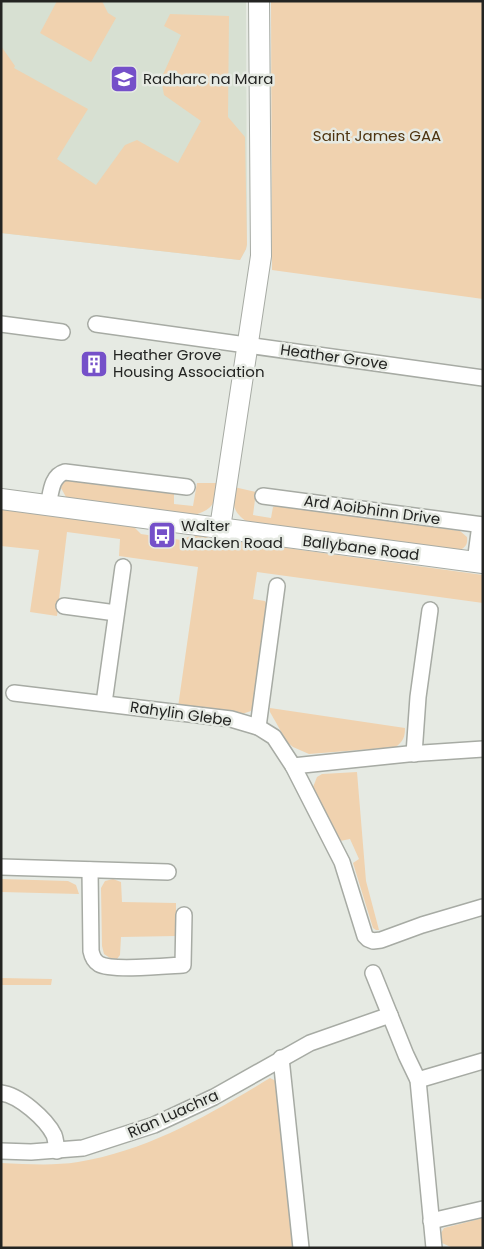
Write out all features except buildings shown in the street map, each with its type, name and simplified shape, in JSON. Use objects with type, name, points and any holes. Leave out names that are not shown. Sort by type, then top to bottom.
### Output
[{"type":"street","points":[[220,528],[261,256],[260,1]]},
{"type":"street","points":[[1,324],[62,332]]},
{"type":"street","name":"Heather Grove","points":[[96,324],[483,378]]},
{"type":"street","points":[[48,506],[54,480],[59,474],[65,472],[187,487]]},
{"type":"street","name":"Ard Aoibhinn Drive","points":[[263,496],[482,525],[479,563]]},
{"type":"street","name":"Ballybane Road","points":[[1,499],[479,563]]},
{"type":"street","points":[[104,703],[123,567]]},
{"type":"street","points":[[258,727],[277,586]]},
{"type":"street","points":[[64,606],[116,613]]},
{"type":"street","points":[[414,754],[418,697],[430,610]]},
{"type":"street","name":"Rahylin Glebe","points":[[14,693],[231,719],[258,727],[274,737],[293,766],[342,862],[349,878],[368,939],[373,941],[483,907]]},
{"type":"street","points":[[293,766],[483,749]]},
{"type":"street","points":[[1,867],[168,872]]},
{"type":"street","points":[[90,870],[90,951],[94,960],[100,965],[113,967],[183,965],[184,915]]},
{"type":"street","points":[[373,973],[418,1080],[434,1248]]},
{"type":"street","name":"Rian Luachra","points":[[1,1152],[57,1151],[83,1148],[154,1125],[214,1097],[281,1058],[317,1040],[390,1015]]},
{"type":"street","points":[[281,1058],[301,1248]]},
{"type":"street","points":[[418,1080],[483,1061]]},
{"type":"street","points":[[1,1093],[16,1097],[41,1119],[54,1136],[57,1151]]},
{"type":"street","points":[[431,1222],[483,1209]]},
{"type":"shaded area","name":"Radharc na Mara","points":[[1,1],[246,1],[247,244],[240,260],[1,233]]},
{"type":"green space","points":[[57,1],[102,1],[108,13],[116,18],[91,62],[40,33]]},
{"type":"green space","name":"Saint James GAA","points":[[271,1],[483,1],[483,299],[272,270]]},
{"type":"green space","points":[[170,14],[229,16],[228,117],[245,137],[247,244],[240,260],[1,233],[1,46],[15,66],[14,68],[88,109],[57,159],[96,185],[125,145],[137,140],[178,163],[201,121],[164,95],[161,79],[181,35],[164,26]]},
{"type":"green space","points":[[67,479],[174,492],[174,504],[193,506],[197,483],[218,483],[216,496],[210,508],[194,515],[66,497],[61,488]]},
{"type":"green space","points":[[234,487],[256,492],[253,515],[271,518],[273,507],[278,505],[460,531],[467,537],[467,542],[458,551],[247,522],[238,514],[234,507]]},
{"type":"green space","points":[[1,509],[133,526],[141,534],[181,540],[193,535],[483,575],[483,603],[257,572],[253,599],[265,601],[268,607],[255,704],[251,711],[242,714],[178,707],[198,567],[119,556],[120,539],[67,532],[57,616],[30,612],[39,550],[1,546]]},
{"type":"green space","points":[[270,708],[405,728],[405,734],[402,741],[396,747],[309,754],[293,747],[287,742],[270,712]]},
{"type":"green space","points":[[357,772],[366,881],[379,930],[373,928],[353,863],[359,859],[350,839],[340,841],[336,839],[313,787],[317,777],[322,774]]},
{"type":"green space","points":[[1,879],[68,881],[76,885],[79,894],[1,892]]},
{"type":"green space","points":[[113,879],[121,882],[122,902],[176,903],[176,936],[121,937],[120,955],[117,959],[110,958],[104,954],[102,946],[101,888],[105,881]]},
{"type":"green space","points":[[1,978],[52,979],[51,985],[1,985]]},
{"type":"green space","points":[[270,1078],[276,1081],[293,1248],[1,1248],[1,1163],[69,1163],[104,1157],[154,1140],[178,1129],[225,1105]]},
{"type":"green space","points":[[483,1218],[483,1248],[453,1248],[442,1243],[441,1233],[444,1228]]},
{"type":"place","name":"Radharc na Mara","points":[[124,79]]},
{"type":"place","name":"Heather Grove Housing Association","points":[[94,364]]},
{"type":"place","name":"Walter Macken Road","points":[[162,535]]}]
